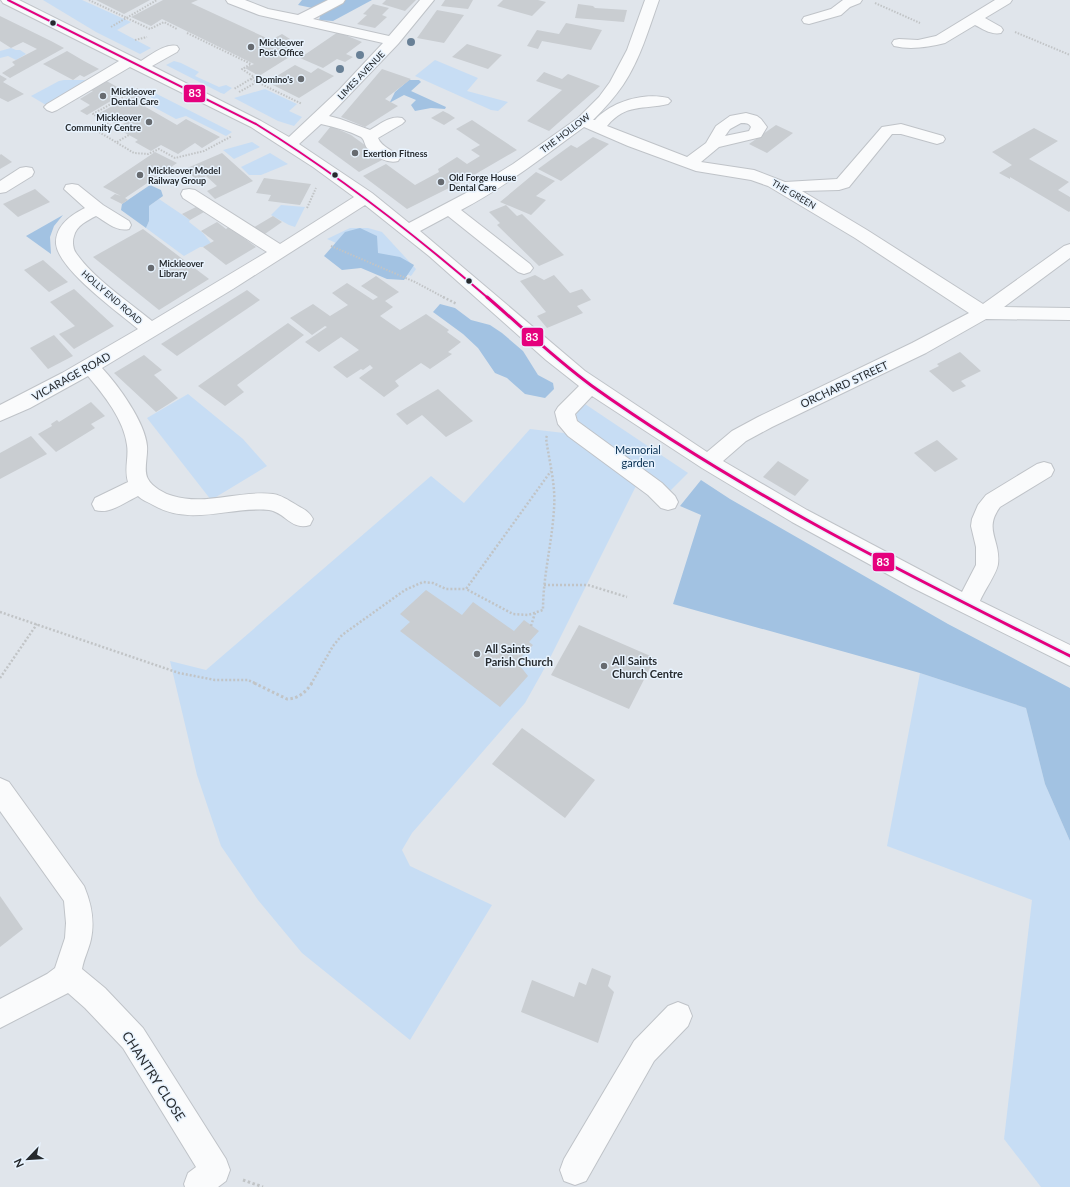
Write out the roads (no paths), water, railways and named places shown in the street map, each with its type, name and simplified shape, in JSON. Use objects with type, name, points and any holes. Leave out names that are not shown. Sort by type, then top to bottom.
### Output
[{"type":"street","points":[[8,0],[212,104],[256,124],[290,144],[329,169],[409,230],[563,364],[591,385],[708,462],[767,498],[831,534],[1070,656]]},
{"type":"street","points":[[233,0],[264,12],[393,42]]},
{"type":"street","points":[[300,20],[338,0]]},
{"type":"street","name":"LIMES AVENUE","points":[[290,144],[319,119],[393,42],[427,0]]},
{"type":"street","name":"THE HOLLOW","points":[[409,230],[472,197],[590,124],[604,100],[617,83],[634,50],[652,0]]},
{"type":"street","points":[[899,43],[931,43],[948,36],[1005,0]]},
{"type":"street","points":[[809,20],[836,12],[853,1]]},
{"type":"street","points":[[264,12],[280,3]]},
{"type":"street","points":[[977,18],[996,30]]},
{"type":"street","points":[[52,106],[134,64],[172,49]]},
{"type":"street","points":[[590,124],[622,106],[631,103],[663,102]]},
{"type":"street","points":[[319,119],[336,122],[370,136],[373,145],[392,158]]},
{"type":"street","points":[[370,136],[397,121]]},
{"type":"street","name":"THE GREEN","points":[[590,124],[634,143],[702,168],[754,175],[774,182],[861,234],[983,313]]},
{"type":"street","points":[[783,187],[839,185],[843,183],[887,130],[901,129],[937,139]]},
{"type":"street","points":[[689,163],[714,143]]},
{"type":"street","points":[[0,188],[26,172]]},
{"type":"street","points":[[72,189],[97,209],[123,225]]},
{"type":"street","points":[[189,194],[280,252]]},
{"type":"street","name":"VICARAGE ROAD","points":[[0,414],[90,366],[151,330],[306,236],[366,197]]},
{"type":"street","name":"HOLLY END ROAD","points":[[97,209],[78,219],[70,226],[65,235],[65,246],[69,255],[87,276],[151,330]]},
{"type":"street","points":[[449,209],[524,268]]},
{"type":"street","name":"ORCHARD STREET","points":[[708,462],[739,436],[919,348],[983,313],[1070,250]]},
{"type":"street","points":[[983,313],[1070,314]]},
{"type":"street","points":[[90,366],[104,382],[129,420],[137,444],[136,475],[140,485],[147,492],[169,504],[200,508],[248,502],[274,502],[303,519]]},
{"type":"street","points":[[591,385],[565,412],[568,424],[575,431],[655,488],[668,502]]},
{"type":"street","points":[[967,604],[987,567],[987,556],[981,531],[981,524],[987,508],[993,501],[1044,470]]},
{"type":"street","points":[[102,504],[140,485]]},
{"type":"street","points":[[0,790],[75,895],[80,914],[79,933],[68,965],[68,975],[57,984],[0,1014]]},
{"type":"street","name":"CHANTRY CLOSE","points":[[68,975],[95,998],[133,1038],[215,1170],[199,1184]]},
{"type":"street","points":[[575,1170],[644,1051],[678,1016]]},
{"type":"place","name":"Mickleover Post Office","points":[[251,47]]},
{"type":"place","name":"Domino's","points":[[301,79]]},
{"type":"place","name":"Mickleover Dental Care","points":[[103,96]]},
{"type":"place","name":"Mickleover Community Centre","points":[[149,122]]},
{"type":"place","name":"Exertion Fitness","points":[[355,153]]},
{"type":"place","name":"Mickleover Model Railway Group","points":[[140,175]]},
{"type":"place","name":"Old Forge House Dental Care","points":[[441,182]]},
{"type":"place","name":"Mickleover Library","points":[[151,268]]},
{"type":"place","name":"All Saints Parish Church","points":[[477,654]]},
{"type":"place","name":"All Saints Church Centre","points":[[604,666]]},
{"type":"park label","name":"Memorial garden","points":[[638,455]]}]
